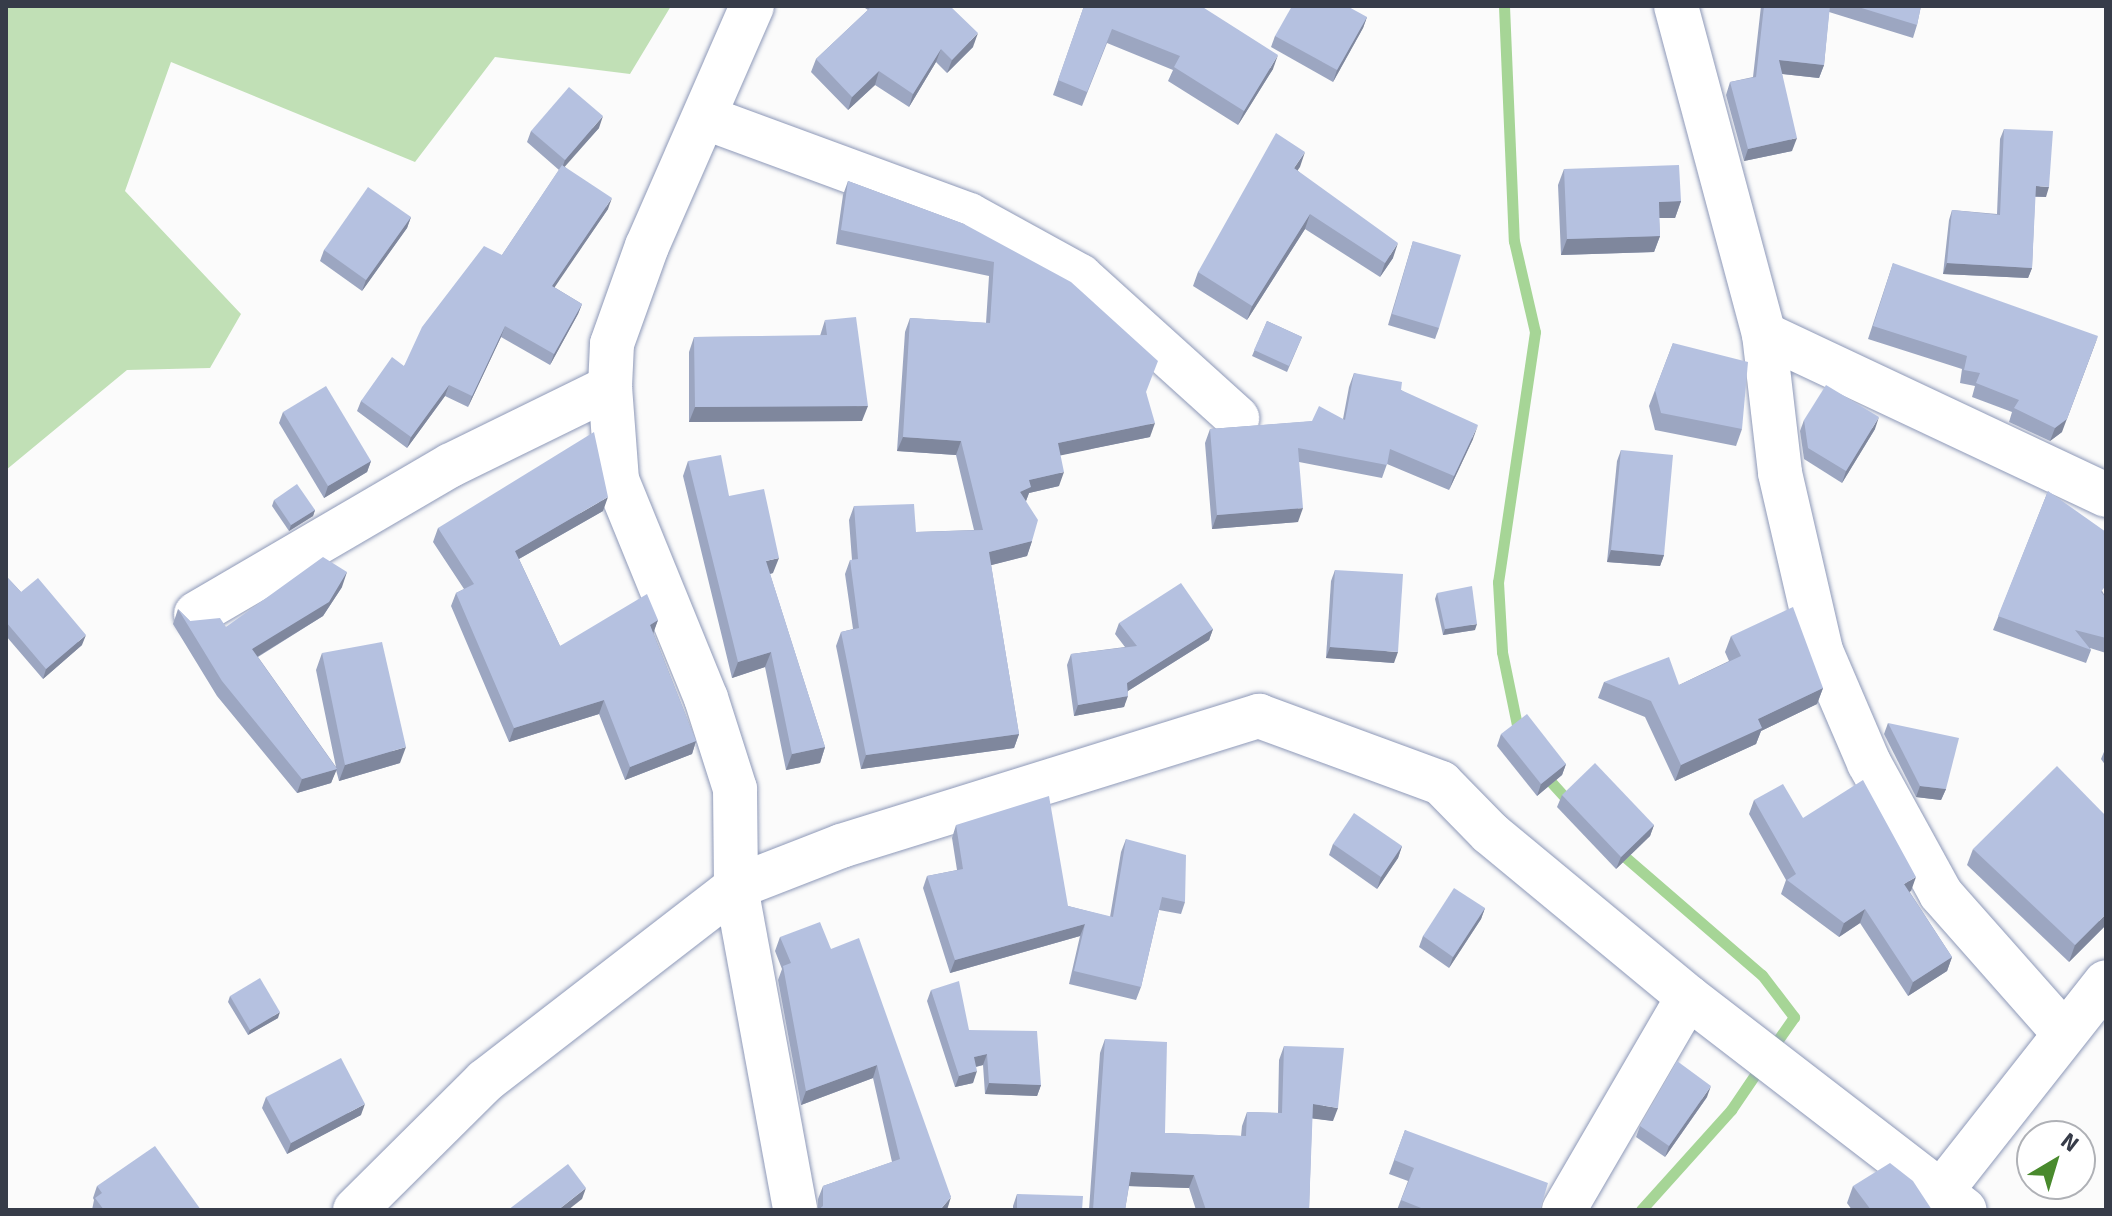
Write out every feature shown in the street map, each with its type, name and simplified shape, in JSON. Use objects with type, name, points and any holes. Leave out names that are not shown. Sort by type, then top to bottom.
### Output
[{"type":"street","points":[[752,6],[637,274],[612,344],[610,387],[617,480],[706,698],[735,789],[736,887],[795,1210]]},
{"type":"street","points":[[1676,6],[1764,334],[1780,473],[1821,651],[1869,763],[1941,894],[2063,1032]]},
{"type":"street","points":[[706,118],[969,215],[1080,276],[1237,418]]},
{"type":"street","points":[[1764,334],[2106,495]]},
{"type":"street","points":[[196,614],[451,465],[610,387]]},
{"type":"street","points":[[355,1210],[485,1081],[736,887],[841,846],[1259,716],[1441,783],[1490,833],[1737,1037],[1815,1099],[1954,1199],[2063,1032],[2106,982]]},
{"type":"street","points":[[1564,1210],[1688,997]]},
{"type":"green space","points":[[6,6],[671,6],[630,74],[495,57],[415,162],[171,62],[125,191],[241,314],[210,368],[127,370],[6,470]]},
{"type":"building","points":[[872,6],[950,6],[978,33],[952,60],[941,49],[913,94],[879,71],[852,97],[816,59]]},
{"type":"building","points":[[1084,6],[1201,6],[1278,55],[1244,111],[1174,67],[1180,56],[1112,29],[1087,92],[1058,80]]},
{"type":"building","points":[[1292,6],[1347,6],[1367,17],[1337,70],[1275,36]]},
{"type":"building","points":[[1764,6],[1830,6],[1824,65],[1779,60],[1797,138],[1748,149],[1730,82],[1756,77]]},
{"type":"building","points":[[1855,6],[1921,6],[1917,25]]},
{"type":"building","points":[[569,87],[603,116],[565,160],[531,131]]},
{"type":"building","points":[[2004,129],[2053,131],[2049,187],[2036,186],[2032,268],[1947,263],[1952,210],[2000,215]]},
{"type":"building","points":[[1276,133],[1305,152],[1294,168],[1398,243],[1385,263],[1310,214],[1252,306],[1198,272]]},
{"type":"building","points":[[562,165],[612,198],[552,286],[582,304],[554,354],[505,326],[472,396],[449,385],[411,437],[361,401],[392,357],[404,366],[422,327],[484,246],[502,255]]},
{"type":"building","points":[[1679,165],[1681,201],[1659,202],[1660,236],[1567,239],[1564,169]]},
{"type":"building","points":[[848,181],[964,224],[1071,282],[1158,361],[1146,392],[1155,423],[1058,443],[1064,472],[1029,480],[1031,487],[1020,492],[1038,520],[1032,541],[989,552],[1019,734],[866,755],[841,632],[859,628],[850,560],[858,559],[854,506],[914,504],[916,532],[983,530],[961,441],[903,437],[910,318],[990,323],[994,262],[841,230]]},
{"type":"building","points":[[368,187],[411,217],[366,280],[324,250]]},
{"type":"building","points":[[1413,241],[1461,255],[1439,328],[1392,314]]},
{"type":"building","points":[[1893,263],[2098,336],[2067,419],[2055,428],[2014,408],[2019,400],[1976,383],[1980,373],[1964,370],[1967,356],[1873,326]]},
{"type":"building","points":[[856,317],[868,406],[695,407],[694,337],[827,335],[825,320]]},
{"type":"building","points":[[1267,321],[1302,337],[1289,366],[1254,350]]},
{"type":"building","points":[[1673,343],[1748,362],[1742,429],[1661,413],[1655,390]]},
{"type":"building","points":[[1354,373],[1402,382],[1401,390],[1478,425],[1454,476],[1390,449],[1387,465],[1298,448],[1303,508],[1217,515],[1210,429],[1312,421],[1319,406],[1345,420]]},
{"type":"building","points":[[1826,385],[1879,417],[1846,471],[1808,448],[1804,420]]},
{"type":"building","points":[[326,386],[371,461],[328,486],[283,412]]},
{"type":"building","points":[[594,432],[608,497],[515,551],[560,646],[647,594],[658,620],[650,625],[696,741],[630,767],[604,700],[514,728],[456,593],[474,584],[438,528]]},
{"type":"building","points":[[1621,450],[1673,455],[1664,555],[1611,550]]},
{"type":"building","points":[[721,455],[729,496],[764,489],[779,558],[766,561],[825,747],[792,754],[771,652],[738,662],[688,461]]},
{"type":"building","points":[[297,484],[315,510],[291,525],[274,500]]},
{"type":"building","points":[[2048,491],[2106,532],[2106,585],[2101,592],[2106,598],[2106,638],[2075,630],[2091,650],[1998,616]]},
{"type":"building","points":[[323,557],[347,572],[329,602],[252,649],[337,769],[302,779],[222,681],[178,609],[190,621],[220,618],[226,627]]},
{"type":"building","points":[[1335,570],[1403,574],[1398,652],[1330,647]]},
{"type":"building","points":[[6,576],[21,592],[38,578],[86,635],[46,669],[6,622]]},
{"type":"building","points":[[1181,583],[1213,629],[1127,683],[1128,696],[1078,705],[1071,654],[1137,646],[1119,623]]},
{"type":"building","points":[[1472,586],[1477,624],[1445,629],[1437,593]]},
{"type":"building","points":[[1793,607],[1823,688],[1758,719],[1762,728],[1681,765],[1651,701],[1604,682],[1669,657],[1679,685],[1741,656],[1731,636]]},
{"type":"building","points":[[382,642],[406,747],[345,765],[322,653]]},
{"type":"building","points":[[1527,714],[1566,764],[1541,784],[1501,734]]},
{"type":"building","points":[[1888,723],[1959,738],[1946,789],[1920,786]]},
{"type":"building","points":[[1595,763],[1654,825],[1621,857],[1562,795]]},
{"type":"building","points":[[2057,766],[2106,816],[2106,914],[2075,945],[1973,849]]},
{"type":"building","points":[[1863,780],[1916,877],[1904,884],[1952,957],[1913,982],[1865,909],[1844,923],[1787,880],[1796,874],[1754,800],[1783,784],[1803,818]]},
{"type":"building","points":[[1049,796],[1068,906],[1113,917],[1126,839],[1186,855],[1185,902],[1162,897],[1141,987],[1074,971],[1085,924],[955,960],[927,876],[963,869],[956,825]]},
{"type":"building","points":[[1354,813],[1402,846],[1381,877],[1333,844]]},
{"type":"building","points":[[1454,888],[1485,908],[1453,957],[1423,936]]},
{"type":"building","points":[[820,922],[831,949],[859,938],[951,1197],[940,1210],[818,1210],[823,1206],[823,1186],[900,1159],[877,1065],[806,1091],[783,966],[791,963],[780,937]]},
{"type":"building","points":[[260,978],[280,1012],[250,1030],[230,996]]},
{"type":"building","points":[[959,981],[969,1030],[1037,1031],[1041,1085],[989,1083],[987,1054],[974,1057],[977,1071],[959,1076],[931,990]]},
{"type":"building","points":[[1105,1039],[1167,1042],[1165,1133],[1246,1136],[1247,1112],[1282,1113],[1284,1046],[1344,1048],[1338,1108],[1313,1104],[1309,1210],[1206,1210],[1194,1175],[1131,1172],[1125,1210],[1093,1210]]},
{"type":"building","points":[[341,1058],[365,1104],[291,1143],[266,1097]]},
{"type":"building","points":[[1677,1061],[1711,1086],[1669,1146],[1640,1126]]},
{"type":"building","points":[[1405,1130],[1548,1183],[1540,1210],[1426,1210],[1401,1200],[1414,1168],[1394,1160]]},
{"type":"building","points":[[155,1146],[201,1210],[104,1210],[95,1198],[102,1193],[97,1186]]},
{"type":"building","points":[[1890,1163],[1913,1181],[1932,1210],[1871,1210],[1853,1186]]},
{"type":"building","points":[[568,1164],[586,1188],[558,1210],[508,1210]]},
{"type":"building","points":[[1017,1194],[1083,1196],[1082,1210],[1017,1210]]},
{"type":"waterway","points":[[1504,6],[1514,241],[1535,332],[1498,582],[1502,652],[1519,735]]},
{"type":"waterway","points":[[1542,772],[1571,804]]},
{"type":"waterway","points":[[1617,850],[1762,975],[1794,1017],[1772,1049]]},
{"type":"waterway","points":[[1641,1210],[1731,1110],[1763,1063]]}]
